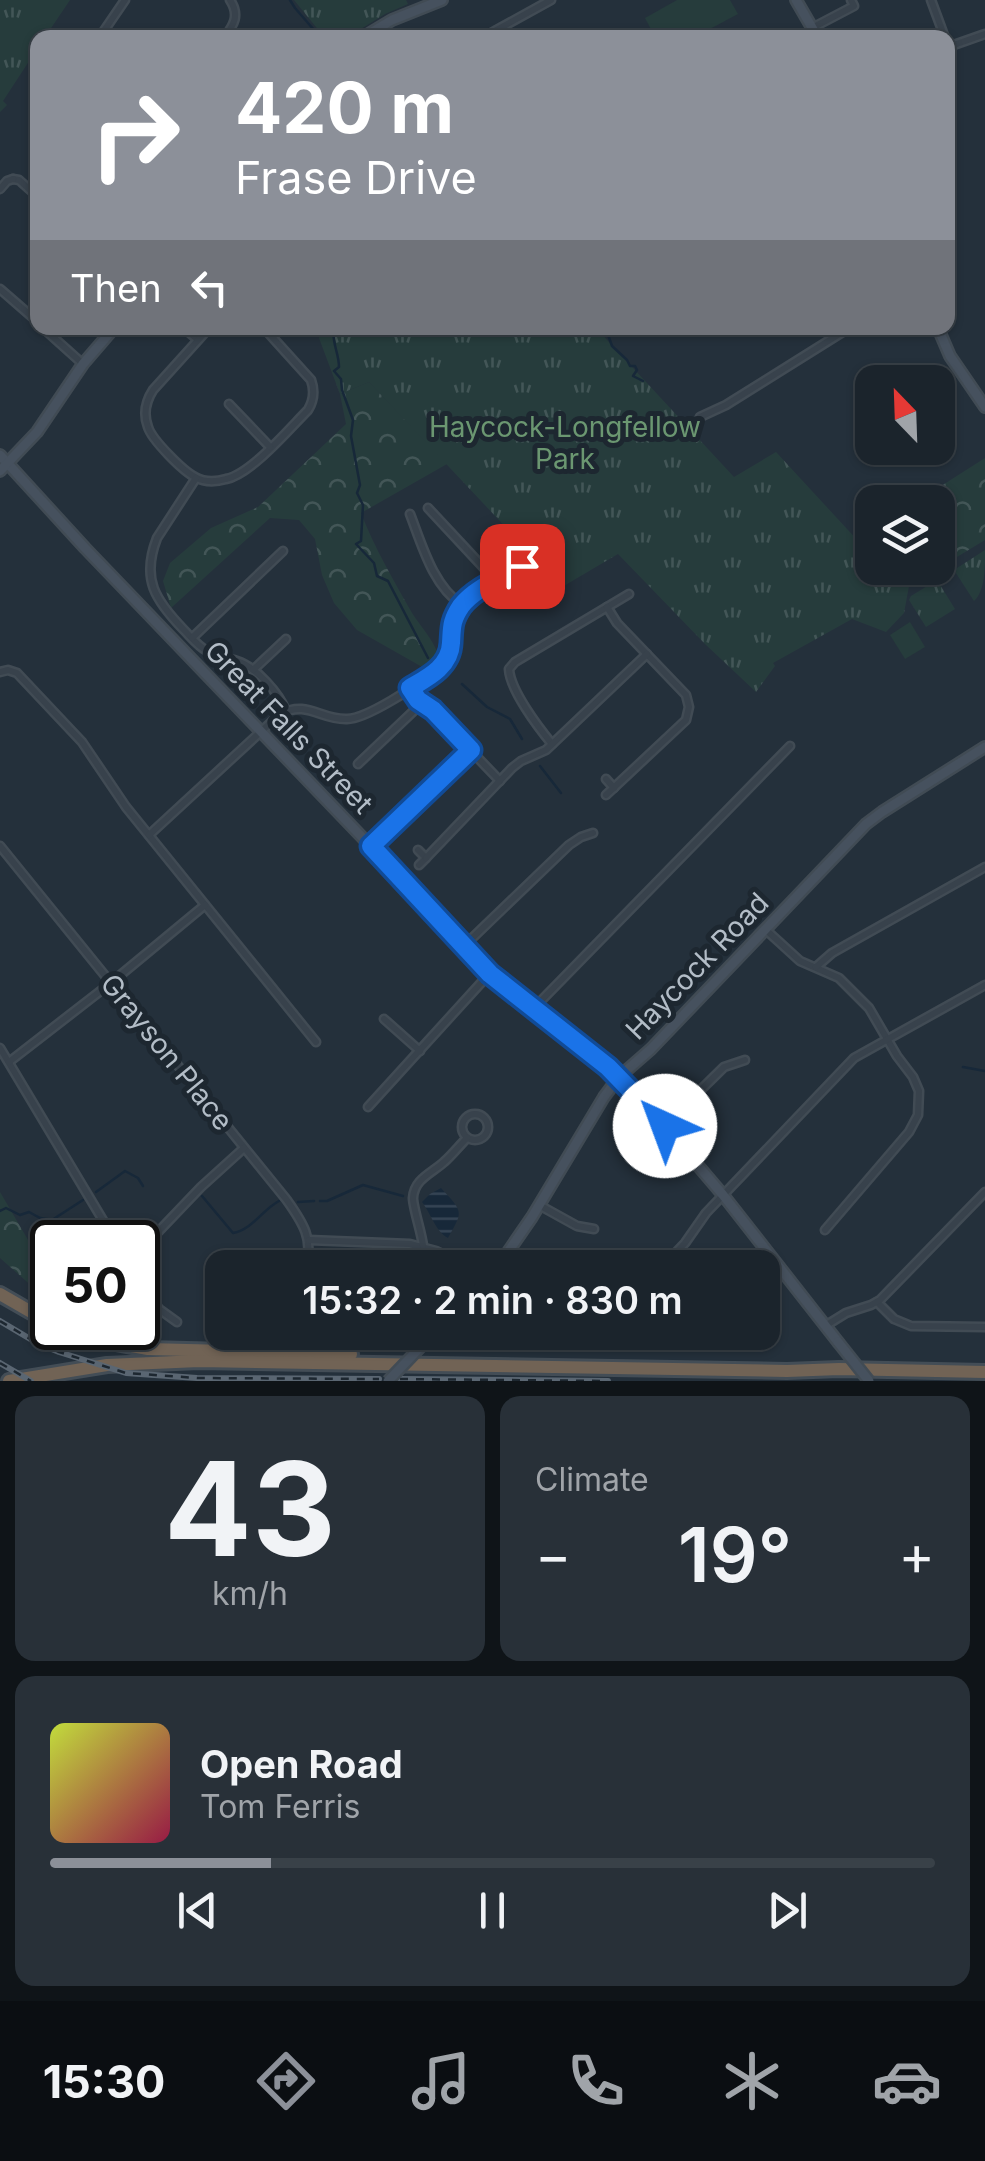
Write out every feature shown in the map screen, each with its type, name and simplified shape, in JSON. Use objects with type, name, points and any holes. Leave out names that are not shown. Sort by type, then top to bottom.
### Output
[{"type":"highway","points":[[0,1294],[30,1311]]},
{"type":"highway","points":[[160,1349],[788,1364],[839,1369]]},
{"type":"highway","points":[[9,1381],[107,1366],[199,1361],[985,1372]]},
{"type":"main road","points":[[375,30],[442,0]]},
{"type":"main road","points":[[796,0],[813,30]]},
{"type":"main road","points":[[4,468],[50,416],[83,364],[108,335]]},
{"type":"main road","points":[[941,335],[950,356],[985,407]]},
{"type":"main road","name":"Great Falls Street","points":[[0,456],[4,468],[262,730],[490,974],[619,1077],[723,1194],[869,1381]]},
{"type":"main road","name":"Haycock Road","points":[[508,1250],[619,1077],[651,1050],[866,824],[985,748]]},
{"type":"main road","points":[[388,1381],[418,1350]]},
{"type":"street","points":[[104,30],[125,0]]},
{"type":"street","points":[[230,0],[235,22],[230,30]]},
{"type":"street","points":[[500,30],[551,0]]},
{"type":"street","points":[[819,30],[854,6],[852,0]]},
{"type":"street","points":[[943,0],[932,2],[943,30]]},
{"type":"street","points":[[955,45],[985,34]]},
{"type":"street","points":[[0,189],[13,176],[30,189]]},
{"type":"street","points":[[0,288],[30,315]]},
{"type":"street","points":[[51,335],[83,364]]},
{"type":"street","points":[[192,335],[197,339]]},
{"type":"street","points":[[202,335],[153,390],[146,412],[151,434],[184,469],[196,478],[214,481],[245,470],[308,410],[314,390],[311,380],[270,335]]},
{"type":"street","points":[[700,417],[838,335]]},
{"type":"street","points":[[229,404],[270,448]]},
{"type":"street","points":[[196,478],[157,538],[150,572],[154,590],[163,607],[192,638],[213,655],[240,661],[253,670],[286,711]]},
{"type":"street","points":[[428,508],[496,582]]},
{"type":"street","points":[[410,514],[432,567],[450,596],[462,605]]},
{"type":"street","points":[[192,638],[283,551]]},
{"type":"street","points":[[149,835],[286,711],[304,708],[352,719],[434,673],[446,661],[450,629],[462,605],[522,566]]},
{"type":"street","points":[[552,744],[511,681],[510,669],[515,662],[629,594]]},
{"type":"street","points":[[606,607],[686,695],[688,703],[686,720],[606,795]]},
{"type":"street","points":[[253,670],[286,639]]},
{"type":"street","points":[[418,865],[517,764],[552,744],[647,654]]},
{"type":"street","points":[[4,671],[17,673],[72,730],[119,797],[316,1042]]},
{"type":"street","points":[[410,688],[500,781]]},
{"type":"street","points":[[358,764],[422,702]]},
{"type":"street","points":[[533,1009],[790,746]]},
{"type":"street","points":[[371,846],[471,750]]},
{"type":"street","points":[[606,779],[614,788]]},
{"type":"street","points":[[464,945],[570,845],[593,833]]},
{"type":"street","name":"Grayson Place","points":[[0,846],[286,1198],[309,1240]]},
{"type":"street","points":[[418,850],[426,858]]},
{"type":"street","points":[[816,967],[845,945],[985,867]]},
{"type":"street","points":[[9,1062],[205,905]]},
{"type":"street","points":[[765,929],[800,960],[839,978],[859,997],[916,1084],[920,1099],[918,1115],[908,1132],[825,1230]]},
{"type":"street","points":[[368,1108],[490,974]]},
{"type":"street","points":[[678,1250],[723,1194],[844,1068],[866,1050],[985,985]]},
{"type":"street","points":[[384,1019],[420,1051]]},
{"type":"street","points":[[0,1048],[103,1220]]},
{"type":"street","points":[[665,1126],[724,1067],[745,1060]]},
{"type":"street","points":[[476,1114],[484,1118],[488,1129],[484,1137],[476,1141],[467,1138],[462,1127],[465,1118],[476,1114]]},
{"type":"street","points":[[423,1246],[412,1202],[415,1188],[467,1138]]},
{"type":"street","points":[[160,1230],[244,1148]]},
{"type":"street","points":[[825,1326],[846,1313],[877,1302],[985,1192]]},
{"type":"street","points":[[539,1205],[577,1226],[594,1229]]},
{"type":"street","points":[[310,1250],[309,1240],[410,1244],[432,1250]]},
{"type":"street","points":[[877,1302],[894,1319],[911,1326],[985,1327]]},
{"type":"street","points":[[160,1310],[177,1322]]},
{"type":"green space","points":[[0,0],[70,0],[50,30],[30,30],[30,60],[0,112]]},
{"type":"green space","points":[[294,0],[406,0],[408,4],[359,30],[318,30]]},
{"type":"green space","points":[[677,0],[730,0],[738,14],[708,30],[651,30],[645,18]]},
{"type":"green space","name":"Haycock-Longfellow Park","points":[[320,335],[602,335],[734,477],[776,452],[855,538],[855,585],[909,586],[904,613],[886,632],[852,619],[773,663],[775,666],[756,692],[618,554],[562,587],[369,382],[340,394]]},
{"type":"green space","points":[[369,382],[447,464],[361,513],[391,576],[438,654],[424,668],[357,630],[334,603],[322,575],[315,539],[299,520],[270,518],[171,608],[163,581],[170,563],[211,528],[258,507],[346,424],[340,394]]},
{"type":"green space","points":[[985,458],[985,540],[955,558],[955,485],[943,485]]},
{"type":"green space","points":[[985,550],[982,585],[974,601],[955,572]]},
{"type":"green space","points":[[929,585],[940,585],[955,609],[926,627],[909,600]]},
{"type":"green space","points":[[910,622],[925,647],[905,659],[890,635]]},
{"type":"green space","points":[[0,1192],[30,1243],[30,1285],[0,1258]]},
{"type":"water","points":[[441,1188],[459,1212],[448,1238],[422,1202]]},
{"type":"waterway","points":[[290,0],[314,30]]},
{"type":"waterway","points":[[334,335],[339,367],[334,371],[341,379],[353,420],[351,436],[360,485],[357,493],[363,505],[361,541],[356,544],[374,563],[377,576],[388,581],[428,658]]},
{"type":"waterway","points":[[608,335],[612,346],[630,366],[635,366],[633,376],[643,381]]},
{"type":"waterway","points":[[462,684],[487,707],[510,719],[522,739]]},
{"type":"waterway","points":[[540,766],[561,793]]},
{"type":"waterway","points":[[963,1067],[985,1071]]},
{"type":"waterway","points":[[96,1192],[125,1171],[143,1186]]},
{"type":"waterway","points":[[320,1201],[363,1185],[403,1196]]},
{"type":"waterway","points":[[202,1196],[233,1233],[246,1228],[279,1201]]},
{"type":"waterway","points":[[0,1211],[6,1208],[20,1215],[29,1212],[52,1220],[83,1200]]},
{"type":"waterway","points":[[298,1202],[314,1201]]},
{"type":"railway","points":[[0,1321],[37,1343],[126,1373],[197,1378],[379,1379]]},
{"type":"railway","points":[[0,1363],[31,1381]]},
{"type":"railway","points":[[400,1379],[608,1381]]},
{"type":"route","points":[[522,566],[466,600],[450,629],[446,661],[410,688],[471,750],[371,846],[490,974],[608,1067],[665,1126]]}]
